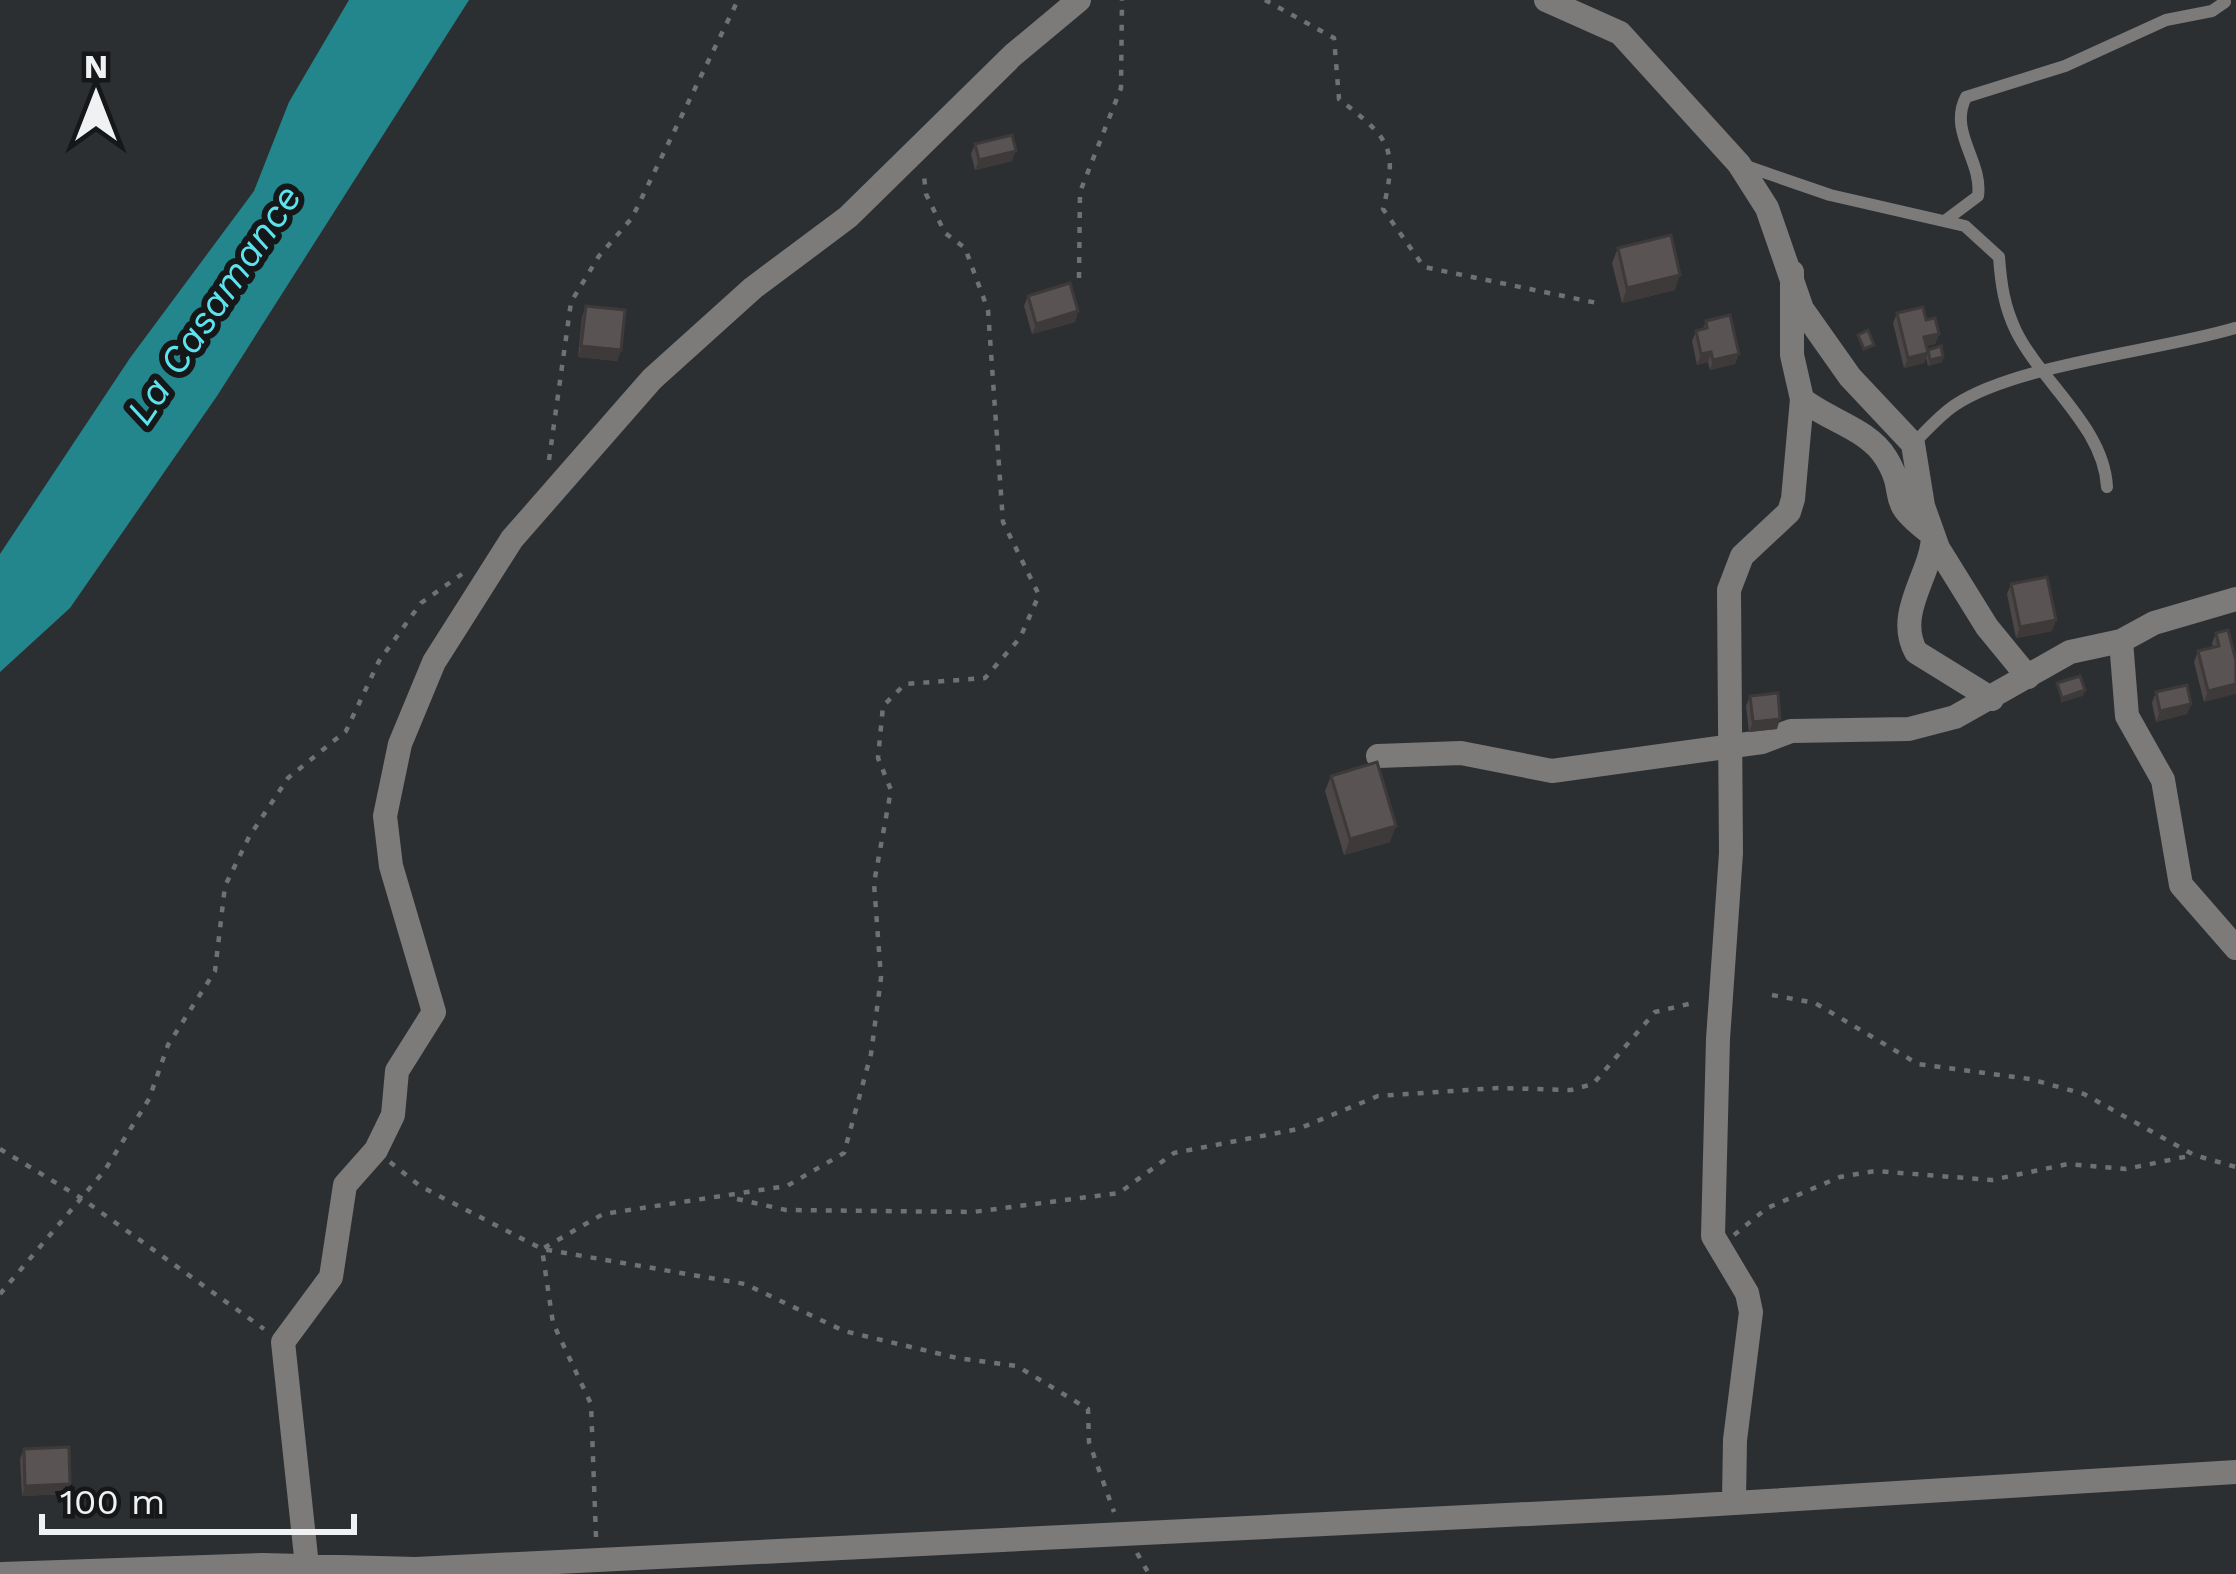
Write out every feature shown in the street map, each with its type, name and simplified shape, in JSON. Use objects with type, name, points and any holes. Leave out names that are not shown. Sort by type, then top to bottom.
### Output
[{"type":"street","points":[[307,1566],[284,1342],[331,1276],[345,1185],[376,1150],[393,1115],[398,1071],[434,1012],[391,866],[386,816],[400,744],[434,662],[512,538],[652,379],[753,288],[848,217],[1013,55],[1079,0]]},
{"type":"street","points":[[1546,0],[1621,33],[1739,164],[1767,208],[1802,309],[1826,344],[1913,444],[1923,506],[1934,535],[1988,627],[2028,676]]},
{"type":"street","points":[[1734,1499],[1735,1440],[1751,1312],[1747,1293],[1713,1236],[1721,997],[1729,932],[1733,747],[1729,590],[1742,556],[1789,512],[1802,398],[1792,355],[1792,272]]},
{"type":"street","points":[[1802,398],[1823,417],[1866,437],[1887,459],[1900,510],[1934,535]]},
{"type":"street","points":[[1934,535],[1933,556],[1919,576],[1910,641],[1916,652],[1992,699]]},
{"type":"street","points":[[1378,756],[1461,753],[1552,771],[1733,747],[1791,731],[1909,729],[1955,717],[2070,652],[2121,641],[2154,623],[2236,599]]},
{"type":"street","points":[[2121,641],[2127,716],[2163,780],[2181,884],[2236,948]]},
{"type":"street","points":[[2,1574],[307,1566],[416,1569],[597,1561],[1669,1507],[1734,1499],[2236,1472]]},
{"type":"lane","points":[[1946,220],[1978,196],[1980,182],[1958,121],[1966,97],[2065,66],[2166,20],[2212,11],[2225,2]]},
{"type":"lane","points":[[1739,164],[1830,195],[1965,226],[1999,257],[2001,295],[2018,335],[2099,453],[2107,487]]},
{"type":"lane","points":[[1913,444],[1956,404],[2043,371],[2174,346],[2235,328]]},
{"type":"path","points":[[546,471],[557,430],[563,329],[571,302],[599,256],[632,218],[738,0]]},
{"type":"path","points":[[1079,278],[1080,192],[1121,88],[1122,0]]},
{"type":"path","points":[[1265,0],[1334,38],[1339,99],[1381,133],[1394,161],[1383,208],[1424,267],[1597,303]]},
{"type":"path","points":[[542,1249],[603,1214],[787,1186],[844,1153],[871,1054],[881,978],[874,883],[891,790],[878,758],[883,706],[904,684],[986,678],[1020,638],[1039,595],[1003,522],[988,310],[965,248],[945,233],[926,194],[922,148]]},
{"type":"path","points":[[0,1294],[105,1170],[149,1099],[168,1046],[215,970],[225,886],[249,837],[288,778],[346,731],[379,661],[421,603],[476,564]]},
{"type":"path","points":[[1772,995],[1815,1003],[1918,1064],[2030,1079],[2084,1094],[2194,1155],[2236,1167]]},
{"type":"path","points":[[731,1198],[786,1210],[973,1212],[1120,1193],[1174,1153],[1298,1129],[1378,1096],[1498,1088],[1571,1090],[1593,1084],[1655,1012],[1721,997]]},
{"type":"path","points":[[0,1149],[81,1198],[284,1342]]},
{"type":"path","points":[[376,1150],[420,1186],[542,1249],[745,1284],[844,1331],[956,1358],[1017,1366],[1088,1409],[1089,1442],[1106,1498],[1149,1574]]},
{"type":"path","points":[[1720,1254],[1742,1224],[1840,1177],[1874,1171],[1991,1180],[2068,1164],[2126,1169],[2194,1155]]},
{"type":"path","points":[[542,1249],[553,1323],[591,1404],[597,1561]]},
{"type":"water","name":"La Casamance","points":[[349,0],[469,0],[217,396],[70,608],[0,672],[0,554],[130,358],[254,191],[289,102]]},
{"type":"building","points":[[1012,135],[1016,151],[979,160],[975,144]]},
{"type":"building","points":[[1671,235],[1680,275],[1627,288],[1618,248]]},
{"type":"building","points":[[1070,283],[1078,311],[1036,324],[1028,296]]},
{"type":"building","points":[[586,306],[625,310],[621,350],[581,346]]},
{"type":"building","points":[[1923,307],[1926,320],[1935,318],[1939,334],[1924,337],[1928,353],[1908,358],[1897,313]]},
{"type":"building","points":[[1730,315],[1739,354],[1713,360],[1711,352],[1701,354],[1696,331],[1707,328],[1706,321]]},
{"type":"building","points":[[1868,330],[1874,345],[1864,349],[1858,335]]},
{"type":"building","points":[[1941,346],[1943,357],[1930,360],[1928,350]]},
{"type":"building","points":[[2047,577],[2056,620],[2020,627],[2011,584]]},
{"type":"building","points":[[2228,630],[2236,684],[2208,691],[2198,651],[2219,646],[2216,633]]},
{"type":"building","points":[[2080,676],[2085,690],[2062,698],[2057,683]]},
{"type":"building","points":[[2187,685],[2191,704],[2160,711],[2156,692]]},
{"type":"building","points":[[1778,693],[1780,719],[1753,722],[1750,696]]},
{"type":"building","points":[[1377,762],[1396,826],[1350,839],[1331,776]]},
{"type":"building","points":[[69,1447],[70,1484],[25,1486],[24,1449]]}]
